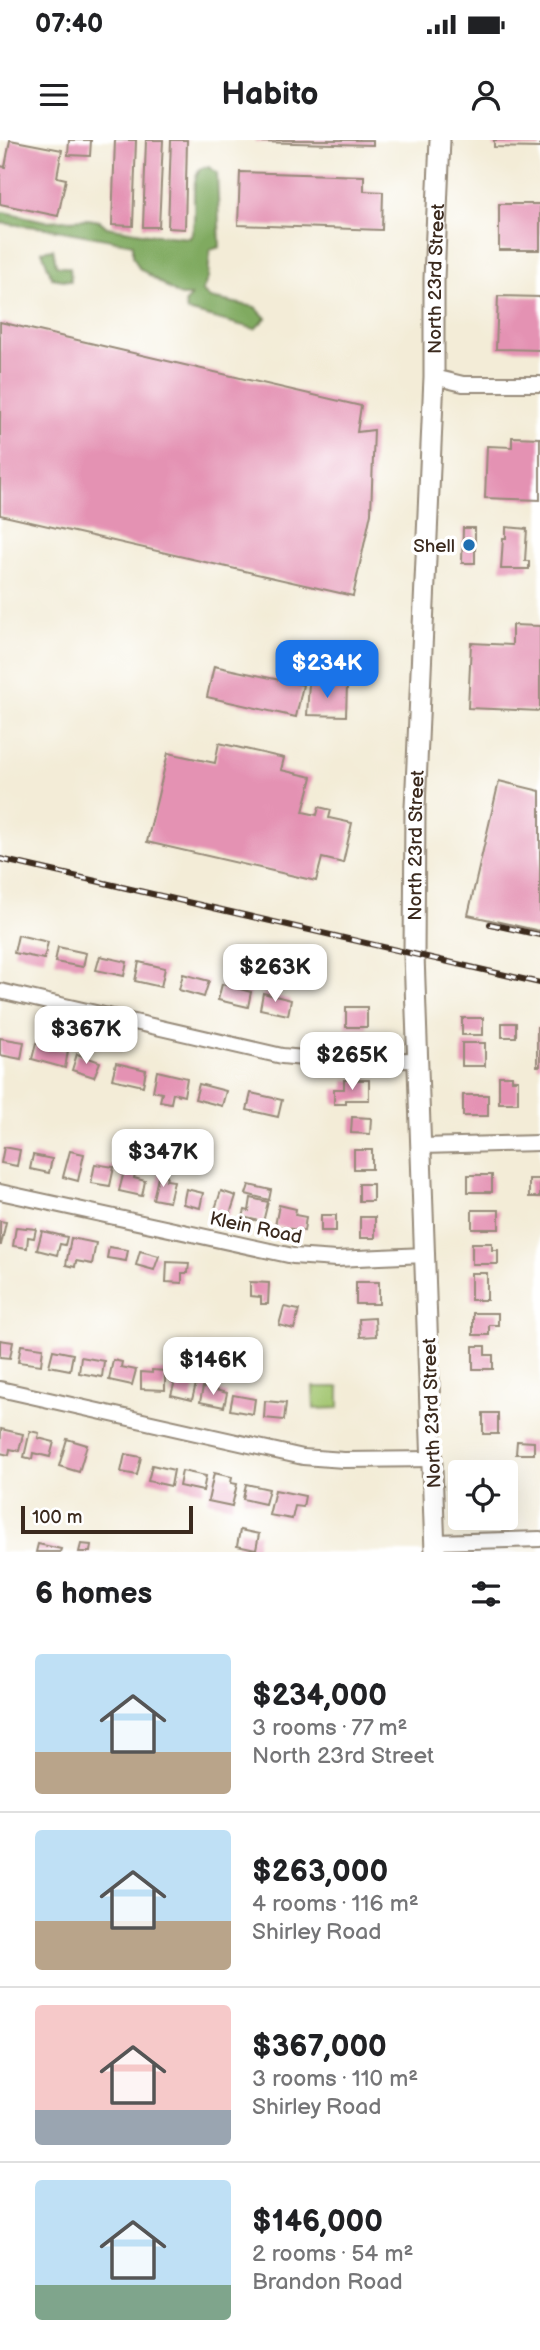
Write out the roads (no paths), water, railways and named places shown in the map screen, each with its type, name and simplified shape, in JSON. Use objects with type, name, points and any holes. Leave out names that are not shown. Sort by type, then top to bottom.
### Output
[{"type":"main road","name":"North 23rd Street","points":[[435,1547],[414,954],[415,808],[434,377],[440,140]]},
{"type":"street","points":[[434,377],[463,384],[540,384]]},
{"type":"street","points":[[0,991],[282,1056],[337,1061],[419,1060]]},
{"type":"street","points":[[422,1146],[540,1143]]},
{"type":"street","name":"Klein Road","points":[[0,1192],[293,1256],[335,1259],[425,1255]]},
{"type":"street","points":[[0,1389],[303,1457],[344,1460],[433,1459]]},
{"type":"street","points":[[435,1547],[540,1539]]},
{"type":"railway","points":[[0,859],[540,983]]},
{"type":"railway","points":[[490,924],[540,935]]},
{"type":"place","name":"Shell","points":[[469,545]]}]
